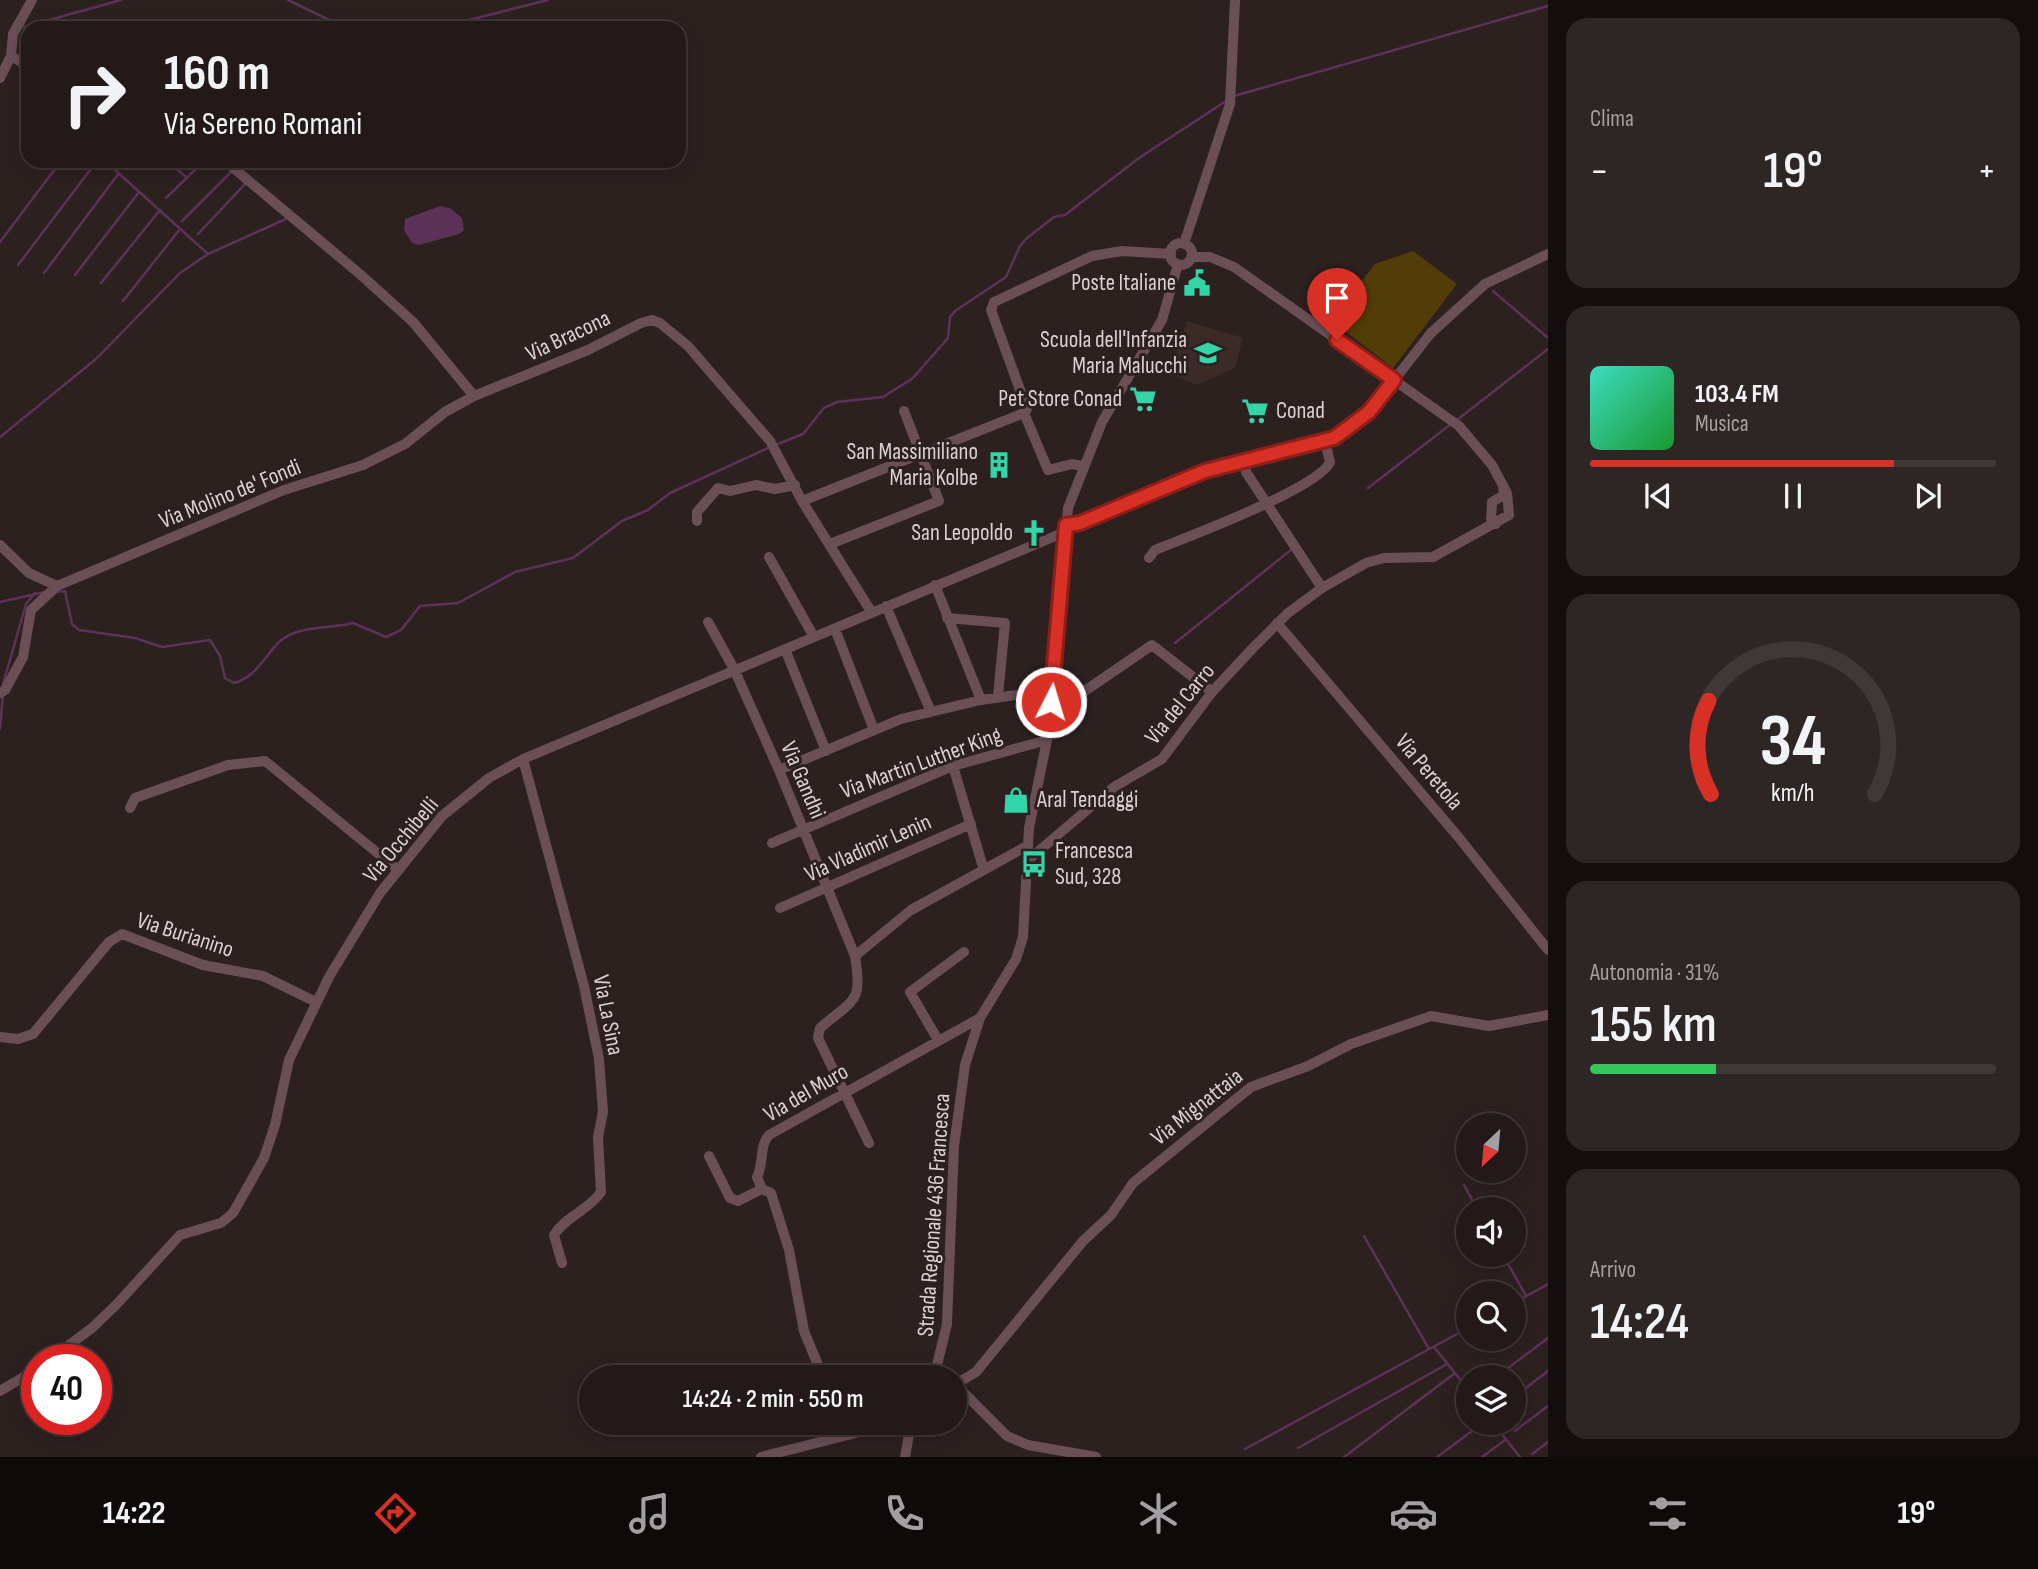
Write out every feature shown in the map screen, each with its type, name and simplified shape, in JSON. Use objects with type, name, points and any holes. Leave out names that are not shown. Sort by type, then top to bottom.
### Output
[{"type":"street","points":[[0,78],[10,56],[13,34],[32,0]]},
{"type":"street","points":[[1184,244],[1230,104],[1235,0]]},
{"type":"street","points":[[10,56],[21,62]]},
{"type":"street","points":[[233,168],[413,322],[474,396]]},
{"type":"street","points":[[1171,254],[1175,246],[1184,244]]},
{"type":"street","points":[[1171,254],[1178,264],[1188,263],[1192,257],[1191,250],[1184,244]]},
{"type":"street","points":[[802,501],[1024,413],[1027,409],[1023,392],[991,310],[994,302],[1092,256],[1122,251],[1171,254]]},
{"type":"street","name":"Via Occhibelli","points":[[69,1344],[108,1313],[180,1235],[221,1223],[233,1213],[264,1158],[275,1125],[289,1060],[316,1002],[397,869],[442,816],[489,778],[523,758],[835,629],[1066,528],[1205,471],[1325,442],[1356,425],[1431,333],[1485,284],[1548,254]]},
{"type":"street","points":[[1192,257],[1210,257],[1234,267],[1455,423],[1489,459],[1503,485],[1507,494],[1509,516],[1496,524],[1491,520],[1492,502],[1504,495],[1503,485]]},
{"type":"street","name":"Strada Regionale 436 Francesca","points":[[937,1365],[947,1324],[954,1146],[965,1065],[980,1018],[1017,959],[1023,937],[1027,846],[1047,740],[1068,508],[1102,422],[1162,320],[1178,264]]},
{"type":"street","name":"Via Bracona","points":[[474,396],[588,350],[640,323],[652,320],[672,331],[696,355],[770,441],[802,501],[872,613]]},
{"type":"street","name":"Via Molino de' Fondi","points":[[0,693],[5,690],[23,657],[31,610],[57,586],[284,491],[363,465],[405,444],[445,412],[474,396]]},
{"type":"street","points":[[830,544],[939,501],[904,411]]},
{"type":"street","points":[[1024,413],[1048,470],[1072,464],[1083,466]]},
{"type":"street","points":[[1149,558],[1155,550],[1268,503],[1321,475],[1329,462],[1325,442]]},
{"type":"street","points":[[1245,462],[1246,472],[1322,587]]},
{"type":"street","points":[[697,521],[697,512],[718,488],[730,491],[756,485],[775,489],[795,485]]},
{"type":"street","name":"Via del Carro","points":[[1027,861],[1114,787],[1162,759],[1212,692],[1277,624],[1322,587],[1366,563],[1384,558],[1433,557],[1496,524]]},
{"type":"street","points":[[0,545],[29,573],[57,586]]},
{"type":"street","points":[[769,557],[814,637]]},
{"type":"street","points":[[935,585],[981,700]]},
{"type":"street","points":[[886,606],[931,712]]},
{"type":"street","points":[[947,618],[1005,623],[998,696]]},
{"type":"street","name":"Via Gandhi","points":[[708,622],[734,669],[779,770],[855,956],[860,987],[854,999],[820,1028],[818,1038],[845,1092]]},
{"type":"street","name":"Via Peretola","points":[[1277,624],[1452,830],[1548,950]]},
{"type":"street","points":[[835,629],[874,730]]},
{"type":"street","points":[[1051,702],[1073,699],[1152,645],[1212,692]]},
{"type":"street","points":[[785,649],[825,751]]},
{"type":"street","points":[[779,770],[901,719],[998,696],[1052,690]]},
{"type":"street","name":"Via Martin Luther King","points":[[772,843],[953,766],[1047,740]]},
{"type":"street","name":"Via La Sina","points":[[523,758],[584,986],[603,1112],[598,1137],[601,1192],[596,1200],[559,1227],[554,1235],[562,1263]]},
{"type":"street","points":[[130,808],[135,798],[228,765],[265,761],[397,869]]},
{"type":"street","points":[[953,766],[983,867]]},
{"type":"street","name":"Via Vladimir Lenin","points":[[780,908],[971,824]]},
{"type":"street","points":[[855,956],[911,910],[983,867],[1027,846]]},
{"type":"street","name":"Via Burianino","points":[[0,1037],[18,1039],[33,1034],[109,942],[122,934],[203,965],[263,976],[316,1002]]},
{"type":"street","points":[[938,1040],[910,992],[964,952]]},
{"type":"street","name":"Via Mignattaia","points":[[967,1377],[976,1372],[1083,1241],[1111,1214],[1133,1183],[1251,1087],[1308,1066],[1351,1044],[1431,1016],[1489,1026],[1548,1015]]},
{"type":"street","name":"Via del Muro","points":[[762,1189],[757,1177],[762,1167],[765,1139],[980,1018]]},
{"type":"street","points":[[845,1092],[869,1143]]},
{"type":"street","points":[[709,1156],[730,1198],[738,1201],[762,1189],[771,1193],[789,1250],[804,1331],[819,1365]]},
{"type":"street","points":[[0,1391],[21,1379]]},
{"type":"street","points":[[967,1395],[1007,1436],[1028,1445],[1096,1457]]},
{"type":"street","points":[[761,1457],[828,1435]]},
{"type":"street","points":[[905,1457],[909,1435]]},
{"type":"shaded area","points":[[440,206],[450,208],[462,218],[464,230],[459,234],[419,245],[412,243],[404,230],[405,219]]},
{"type":"shaded area","points":[[1413,251],[1457,284],[1393,368],[1331,320],[1375,264]]},
{"type":"shaded area","name":"Scuola dell'Infanzia Maria Malucchi","points":[[1187,321],[1243,338],[1235,368],[1197,385],[1170,373]]},
{"type":"waterway","points":[[46,21],[121,0]]},
{"type":"waterway","points":[[288,0],[332,21]]},
{"type":"waterway","points":[[462,21],[548,0]]},
{"type":"waterway","points":[[1234,96],[1548,6]]},
{"type":"waterway","points":[[778,444],[803,434],[824,408],[837,402],[883,397],[913,378],[948,338],[950,317],[1006,277],[1020,246],[1027,238],[1054,217],[1065,215],[1139,158],[1226,101]]},
{"type":"waterway","points":[[0,242],[56,168]]},
{"type":"waterway","points":[[18,265],[92,168]]},
{"type":"waterway","points":[[113,168],[208,254]]},
{"type":"waterway","points":[[175,168],[186,177]]},
{"type":"waterway","points":[[166,198],[197,168]]},
{"type":"waterway","points":[[182,221],[231,172]]},
{"type":"waterway","points":[[44,273],[119,173]]},
{"type":"waterway","points":[[198,234],[245,184]]},
{"type":"waterway","points":[[75,275],[139,192]]},
{"type":"waterway","points":[[101,283],[160,210]]},
{"type":"waterway","points":[[0,437],[96,359],[180,273],[208,254],[288,218]]},
{"type":"waterway","points":[[123,301],[180,229]]},
{"type":"waterway","points":[[1493,291],[1548,338]]},
{"type":"waterway","points":[[1457,420],[1548,349]]},
{"type":"waterway","points":[[1368,488],[1451,424]]},
{"type":"waterway","points":[[55,592],[65,591],[72,624],[79,630],[135,638],[162,647],[210,640],[220,656],[225,678],[234,683],[248,676],[279,642],[295,633],[353,623],[386,637],[401,630],[420,606],[458,603],[515,572],[573,558],[622,521],[648,510],[670,493],[768,448]]},
{"type":"waterway","points":[[1175,643],[1292,549]]},
{"type":"waterway","points":[[0,602],[45,592]]},
{"type":"waterway","points":[[3,684],[26,604],[35,593]]},
{"type":"waterway","points":[[0,729],[3,694]]},
{"type":"waterway","points":[[1464,1185],[1470,1197]]},
{"type":"waterway","points":[[1364,1236],[1429,1349]]},
{"type":"waterway","points":[[1510,1267],[1518,1281]]},
{"type":"waterway","points":[[1526,1296],[1548,1284]]},
{"type":"waterway","points":[[1245,1449],[1456,1335]]},
{"type":"waterway","points":[[1512,1365],[1548,1338]]},
{"type":"waterway","points":[[1434,1347],[1456,1374]]},
{"type":"waterway","points":[[1298,1448],[1447,1364]]},
{"type":"waterway","points":[[1526,1388],[1548,1371]]},
{"type":"waterway","points":[[1344,1457],[1455,1373]]},
{"type":"waterway","points":[[1526,1423],[1548,1406]]},
{"type":"waterway","points":[[1437,1457],[1467,1435]]},
{"type":"waterway","points":[[1503,1435],[1520,1457]]},
{"type":"waterway","points":[[1482,1457],[1505,1440]]},
{"type":"waterway","points":[[1532,1454],[1548,1442]]},
{"type":"place","name":"Poste Italiane","points":[[1197,283]]},
{"type":"place","name":"Scuola dell'Infanzia Maria Malucchi","points":[[1208,353]]},
{"type":"place","name":"Pet Store Conad","points":[[1143,399]]},
{"type":"place","name":"Conad","points":[[1255,411]]},
{"type":"place","name":"San Massimiliano Maria Kolbe","points":[[999,465]]},
{"type":"place","name":"San Leopoldo","points":[[1034,533]]},
{"type":"place","name":"Aral Tendaggi","points":[[1016,800]]},
{"type":"place","name":"Francesca Sud, 328","points":[[1034,864]]},
{"type":"route","points":[[1051,702],[1066,525],[1080,523],[1205,471],[1325,442],[1351,429],[1369,412],[1394,380],[1337,340]]}]
